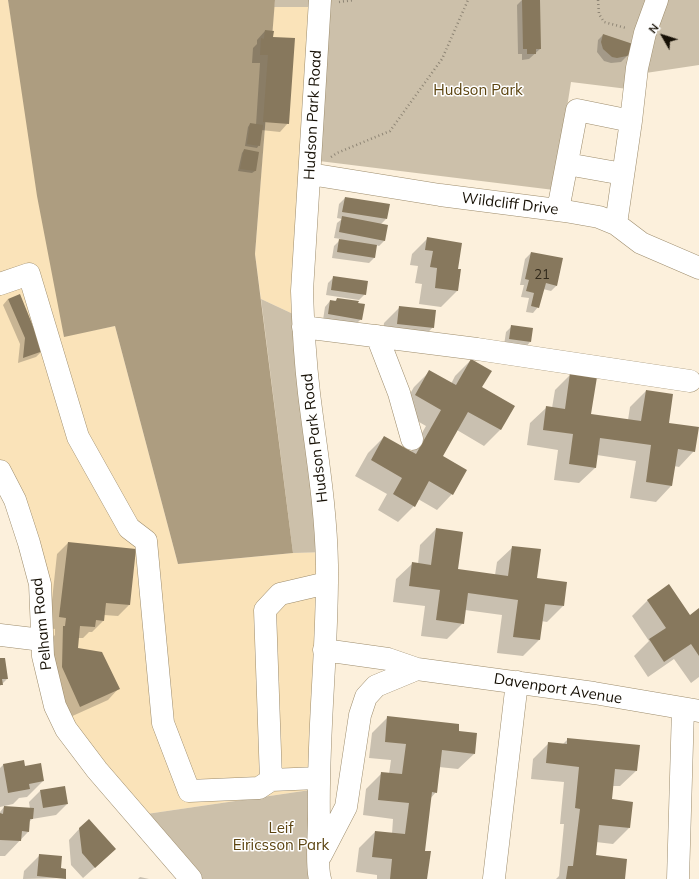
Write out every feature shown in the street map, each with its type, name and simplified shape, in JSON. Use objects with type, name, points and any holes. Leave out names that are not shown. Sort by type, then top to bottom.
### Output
[{"type":"street","points":[[616,224],[631,121],[636,68],[645,33],[657,0]]},
{"type":"street","name":"Hudson Park Road","points":[[319,873],[318,778],[327,583],[324,509],[318,452],[309,393],[303,328],[302,291],[310,174],[329,1]]},
{"type":"street","points":[[558,210],[577,110],[631,121]]},
{"type":"street","points":[[567,164],[624,174]]},
{"type":"street","name":"Wildcliff Drive","points":[[310,174],[440,195],[558,210],[599,217],[616,224],[642,243],[699,268]]},
{"type":"street","points":[[0,284],[29,274],[78,437],[129,528],[146,541],[163,723],[189,791],[259,788],[270,780],[318,778]]},
{"type":"street","points":[[303,328],[477,349],[690,381]]},
{"type":"street","points":[[377,336],[399,393],[412,439]]},
{"type":"street","name":"Pelham Road","points":[[0,471],[15,500],[40,584],[42,640],[49,687],[55,706],[66,729],[97,770],[191,879]]},
{"type":"street","points":[[270,780],[265,610],[280,594],[327,583]]},
{"type":"street","points":[[0,635],[42,640]]},
{"type":"street","name":"Davenport Avenue","points":[[324,650],[388,659],[417,669],[594,693],[691,710]]},
{"type":"street","name":"Davenport Avenue","points":[[319,873],[346,807],[360,715],[366,697],[376,686],[417,669]]},
{"type":"street","points":[[494,878],[517,682]]},
{"type":"street","points":[[678,879],[691,710]]},
{"type":"path","points":[[329,1],[354,0]]},
{"type":"path","points":[[330,158],[336,153],[390,131],[442,58],[468,0]]},
{"type":"path","points":[[598,0],[599,14],[604,22],[645,33]]},
{"type":"shaded area","points":[[0,0],[8,0],[64,336],[115,326],[178,564],[293,553],[329,552],[324,788],[133,816],[52,725],[36,587],[0,483]]},
{"type":"shaded area","points":[[8,0],[275,0],[255,254],[293,553],[178,564],[115,326],[64,337],[37,196]]},
{"type":"shaded area","points":[[274,7],[325,7],[306,320],[261,299],[255,254]]},
{"type":"green space","name":"Hudson Park","points":[[275,0],[699,0],[699,65],[639,74],[636,90],[571,82],[554,190],[311,160],[324,7],[274,7]]},
{"type":"green space","points":[[261,299],[306,320],[329,552],[293,553]]},
{"type":"green space","name":"Leif Eiricsson Park","points":[[324,788],[321,879],[188,879],[133,816]]},
{"type":"building","points":[[522,0],[540,0],[541,49],[536,49],[536,54],[527,54],[527,49],[523,49]]},
{"type":"building","points":[[265,30],[274,31],[273,37],[295,38],[289,124],[263,122],[268,55],[260,55],[261,38],[264,39]]},
{"type":"building","points":[[603,34],[636,45],[633,52],[627,56],[617,58],[612,57],[603,49],[601,42]]},
{"type":"building","points":[[250,123],[263,125],[260,146],[247,144]]},
{"type":"building","points":[[244,149],[259,152],[256,171],[240,169]]},
{"type":"building","points":[[345,197],[390,204],[387,219],[342,212]]},
{"type":"building","points":[[342,216],[388,225],[385,241],[339,232]]},
{"type":"building","points":[[427,237],[462,243],[458,269],[461,269],[458,291],[435,288],[437,268],[430,267],[433,251],[425,250]]},
{"type":"building","points":[[339,239],[377,245],[375,258],[337,252]]},
{"type":"building","points":[[531,252],[563,258],[557,286],[546,283],[539,308],[531,306],[534,293],[526,291],[529,280],[525,279]]},
{"type":"building","points":[[333,276],[368,281],[366,295],[331,290]]},
{"type":"building","points":[[20,294],[43,351],[23,358],[25,338],[8,299]]},
{"type":"building","points":[[337,298],[359,301],[358,303],[365,304],[362,320],[328,314],[330,300],[336,301]]},
{"type":"building","points":[[399,306],[436,310],[434,328],[397,324]]},
{"type":"building","points":[[511,325],[533,328],[531,342],[509,339]]},
{"type":"building","points":[[471,359],[492,371],[482,387],[515,406],[501,430],[468,412],[443,456],[467,470],[453,495],[429,481],[415,507],[393,494],[402,478],[371,460],[384,436],[416,454],[441,410],[415,395],[429,370],[456,385]]},
{"type":"building","points":[[570,373],[597,377],[591,414],[641,421],[646,390],[673,394],[669,423],[699,427],[695,452],[678,449],[672,486],[646,482],[651,445],[600,438],[596,468],[569,464],[573,434],[543,430],[546,406],[565,409]]},
{"type":"building","points":[[436,528],[463,532],[458,569],[508,576],[512,546],[541,549],[537,578],[567,582],[564,606],[545,604],[540,640],[513,637],[518,600],[468,593],[464,624],[436,620],[440,590],[409,586],[412,562],[431,565]]},
{"type":"building","points":[[68,542],[136,549],[130,605],[106,603],[104,621],[96,620],[95,627],[80,626],[78,648],[102,652],[120,689],[80,707],[62,667],[63,626],[65,626],[66,618],[59,617]]},
{"type":"building","points":[[669,584],[690,615],[699,608],[699,656],[691,644],[664,662],[649,639],[666,628],[647,600]]},
{"type":"building","points":[[0,658],[5,658],[8,679],[2,679],[3,685],[0,685]]},
{"type":"building","points":[[387,716],[459,724],[459,731],[477,733],[475,754],[442,750],[437,793],[432,792],[425,851],[431,851],[427,879],[390,879],[392,859],[372,857],[375,831],[405,834],[409,803],[378,800],[381,772],[402,774],[406,744],[385,742]]},
{"type":"building","points":[[567,738],[640,745],[637,771],[615,769],[612,799],[633,802],[630,828],[599,825],[596,855],[627,859],[625,879],[566,879],[568,866],[573,866],[580,809],[575,808],[579,767],[546,763],[548,742],[567,744]]},
{"type":"building","points":[[24,760],[25,766],[41,763],[44,781],[29,784],[30,789],[8,793],[3,764]]},
{"type":"building","points":[[65,786],[68,804],[43,808],[40,790]]},
{"type":"building","points":[[4,806],[34,808],[33,819],[30,819],[29,832],[22,831],[21,841],[0,840],[0,813],[3,814]]},
{"type":"building","points":[[89,819],[116,849],[95,868],[82,853],[79,828]]},
{"type":"building","points":[[39,854],[62,856],[61,868],[66,869],[66,879],[37,876]]}]
